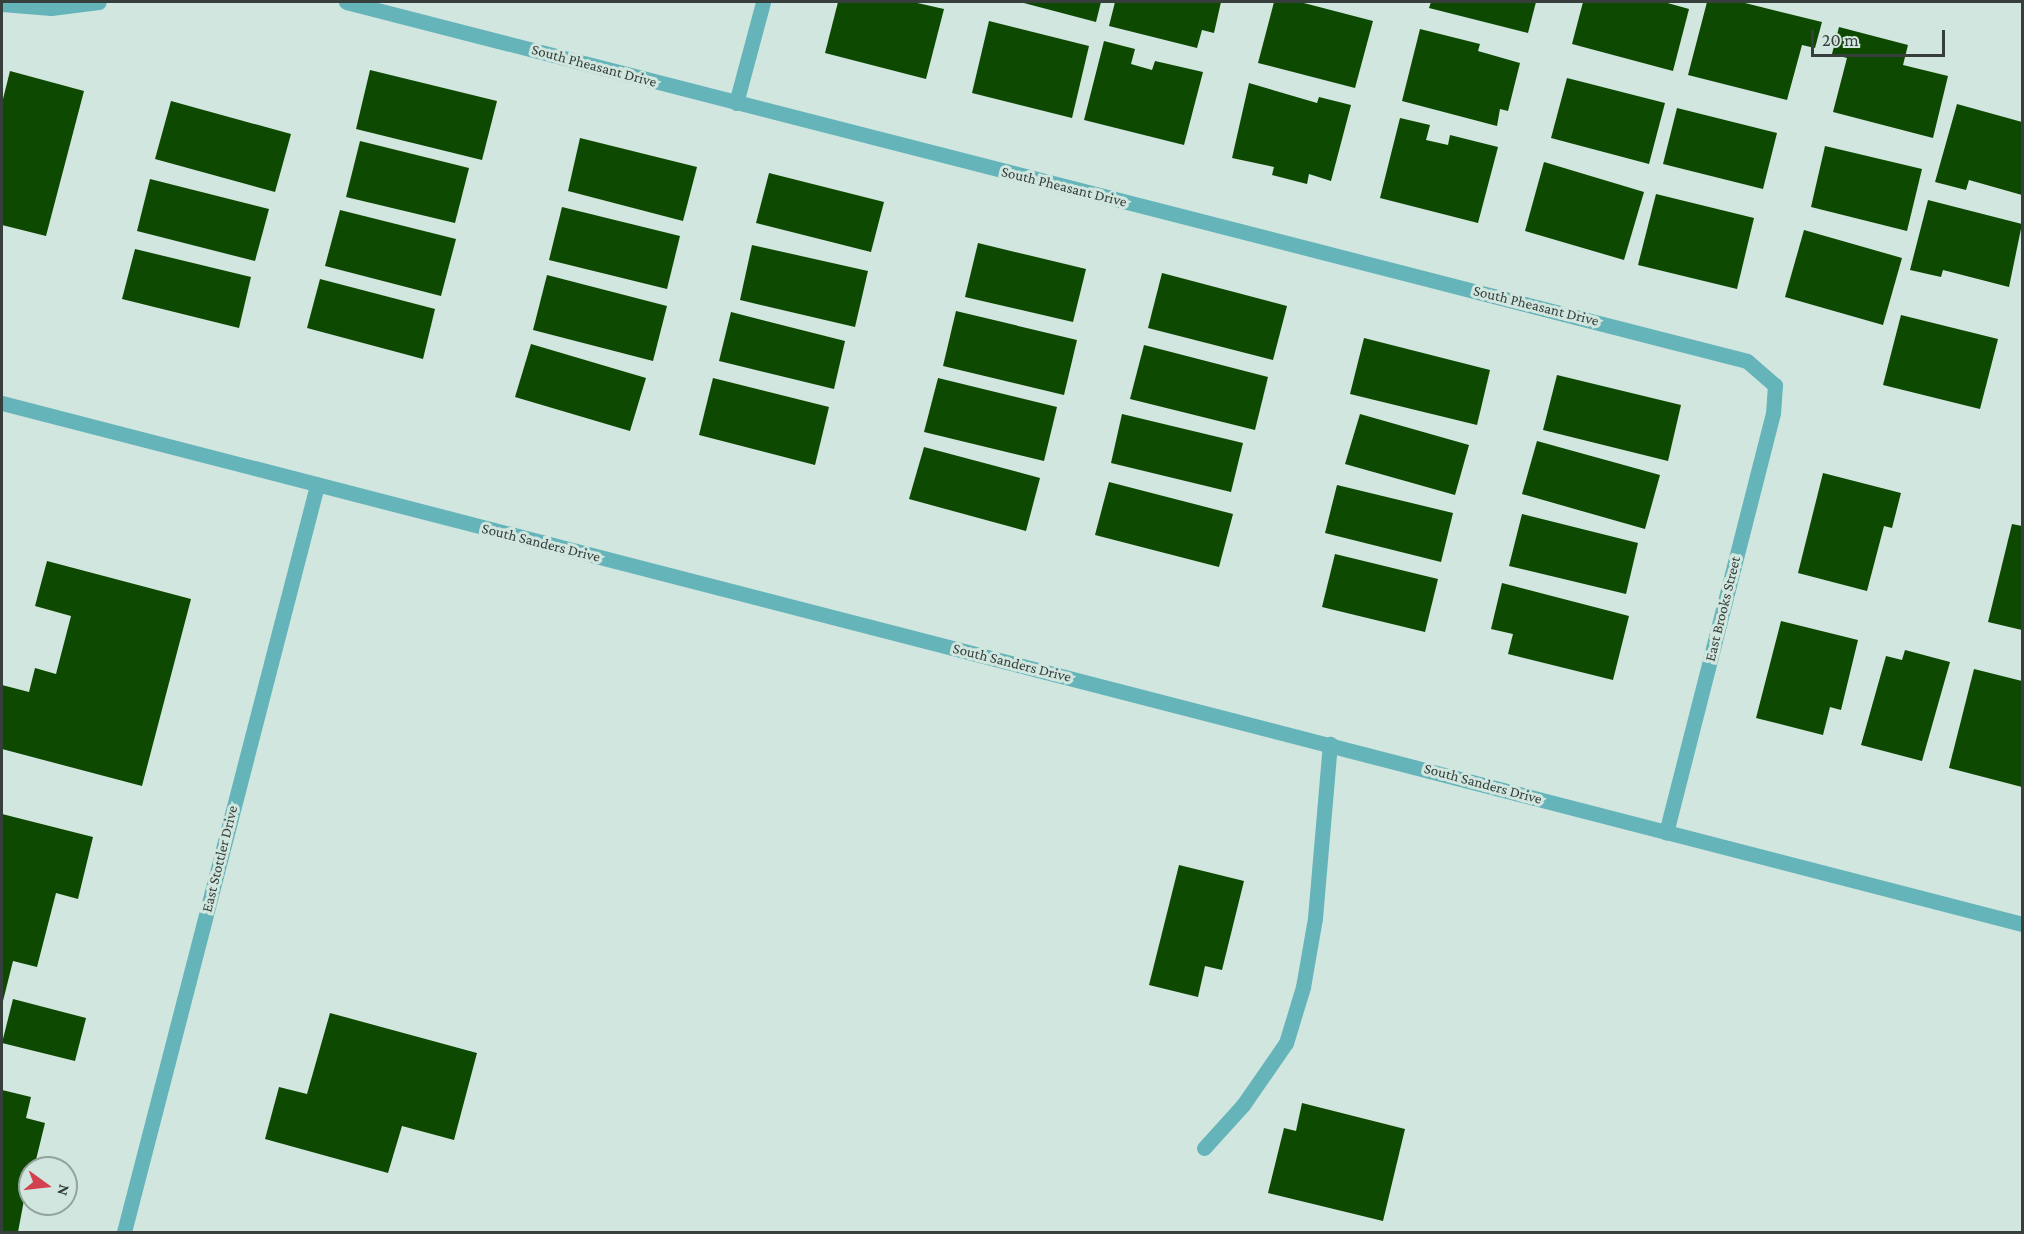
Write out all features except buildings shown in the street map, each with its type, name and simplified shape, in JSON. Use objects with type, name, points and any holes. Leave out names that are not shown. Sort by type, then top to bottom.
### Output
[{"type":"street","points":[[6,4],[51,8],[99,2]]},
{"type":"street","name":"South Pheasant Drive","points":[[346,2],[1747,360],[1775,385]]},
{"type":"street","points":[[736,103],[763,2]]},
{"type":"street","name":"East Brooks Street","points":[[1666,833],[1773,413],[1775,385]]},
{"type":"street","name":"South Sanders Drive","points":[[2,402],[2022,924]]},
{"type":"street","name":"East Stottler Drive","points":[[124,1233],[317,485]]},
{"type":"street","points":[[1204,1148],[1243,1106],[1286,1043],[1303,987],[1315,918],[1330,744]]}]
